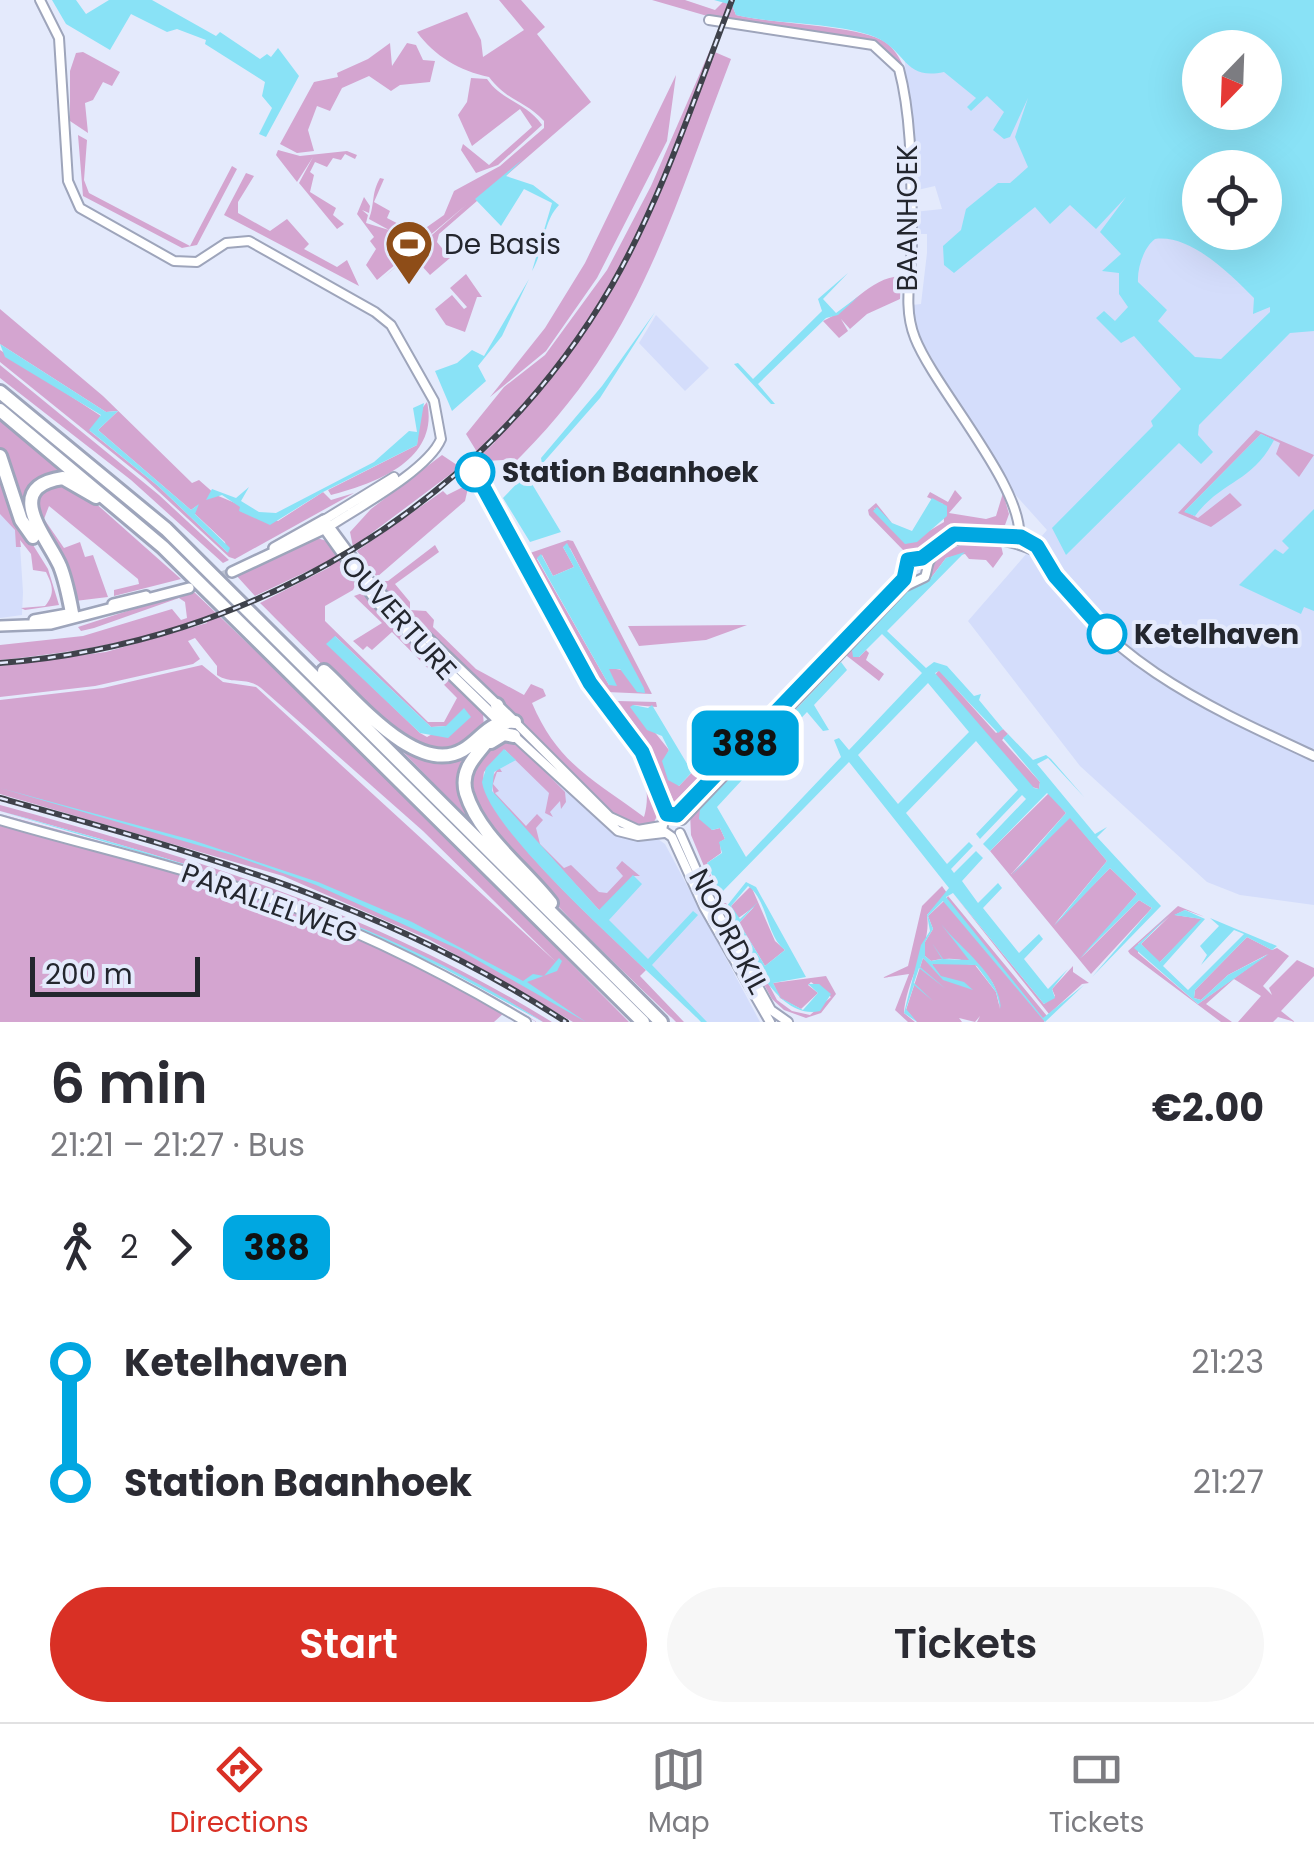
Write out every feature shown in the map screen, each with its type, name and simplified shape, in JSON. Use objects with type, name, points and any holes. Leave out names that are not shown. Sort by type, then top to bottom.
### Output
[{"type":"highway","points":[[0,392],[130,497],[278,636],[660,1022]]},
{"type":"highway","points":[[0,410],[116,504],[233,614],[643,1022]]},
{"type":"highway","points":[[0,456],[21,520],[57,576],[68,616]]},
{"type":"highway","points":[[68,616],[61,568],[30,513],[42,485],[63,478],[86,489],[233,614]]},
{"type":"highway","points":[[278,636],[302,651],[417,752],[450,756],[494,725],[515,729]]},
{"type":"highway","points":[[491,706],[494,725],[465,774],[475,813],[582,946]]},
{"type":"highway","points":[[484,744],[515,729]]},
{"type":"main road","points":[[230,571],[326,525]]},
{"type":"main road","name":"OUVERTURE","points":[[326,525],[377,602],[515,729]]},
{"type":"main road","points":[[0,626],[68,616],[188,586]]},
{"type":"street","points":[[40,0],[59,38],[68,182],[85,212],[174,261],[197,262],[226,243],[249,241],[375,312],[400,338],[434,401],[441,433],[437,448],[326,525]]},
{"type":"street","name":"BAANHOEK","points":[[709,20],[873,44],[900,70],[910,192],[911,326],[924,356],[962,412],[1010,500],[1020,539]]},
{"type":"street","points":[[909,578],[908,560],[925,561],[954,534],[1020,539],[1041,554],[1080,606],[1133,659],[1208,707],[1314,756]]},
{"type":"street","points":[[669,832],[679,817],[909,578],[925,577],[925,561]]},
{"type":"street","name":"OUVERTURE","points":[[515,729],[618,831],[638,836],[669,832]]},
{"type":"street","name":"OUVERTURE","points":[[515,729],[610,818],[638,830],[669,832]]},
{"type":"street","points":[[669,832],[665,816],[679,817]]},
{"type":"street","name":"PARALLELWEG","points":[[0,820],[183,870],[304,911],[423,964],[526,1022]]},
{"type":"street","name":"NOORDKIL","points":[[669,832],[704,907],[770,1022]]},
{"type":"street","name":"NOORDKIL","points":[[669,832],[771,1010],[788,1022]]},
{"type":"shaded area","points":[[499,0],[521,0],[545,27],[537,34],[591,102],[439,234],[437,242],[450,258],[430,275],[411,254],[383,278],[466,205],[377,280],[366,265],[376,249],[370,241],[374,237],[357,214],[364,197],[370,206],[369,213],[362,210],[368,215],[366,223],[389,230],[369,219],[380,178],[384,179],[374,202],[390,211],[387,218],[416,233],[405,237],[393,233],[410,239],[444,215],[454,191],[500,166],[544,128],[544,121],[489,77],[448,61],[417,32],[467,12],[481,40],[483,57],[524,30]]},
{"type":"shaded area","points":[[652,0],[685,0],[715,10],[723,2],[732,5],[736,15],[873,36],[891,47],[904,67],[900,70],[876,45],[728,22]]},
{"type":"shaded area","points":[[390,43],[392,66],[407,43],[416,45],[423,60],[435,61],[430,82],[400,85],[391,91],[369,76],[342,88],[330,111],[317,106],[308,130],[314,151],[297,153],[280,144],[314,82],[338,77],[337,73],[368,59]]},
{"type":"shaded area","points":[[904,48],[1028,95],[1182,215],[1182,250],[1228,250],[1314,317],[1314,905],[1240,895],[1207,882],[1080,766],[968,621],[1047,530],[1003,481],[911,322],[912,305],[921,304],[927,253],[927,234],[913,234],[914,212],[942,209],[935,186],[913,191]]},
{"type":"shaded area","points":[[710,50],[731,59],[667,228],[620,327],[553,422],[508,469],[503,460],[486,461],[480,456],[495,442],[490,438],[477,452],[466,434],[504,387],[545,355],[607,270],[651,186]]},
{"type":"shaded area","points":[[83,52],[120,72],[112,86],[103,82],[93,100],[85,103],[88,133],[70,121],[70,71],[76,53]]},
{"type":"shaded area","points":[[676,75],[667,141],[597,278],[546,351],[490,397],[545,328],[585,263]]},
{"type":"shaded area","points":[[471,78],[487,79],[542,125],[498,165],[476,173],[461,150],[463,144],[489,165],[532,127],[520,109],[472,146],[458,115],[467,102]]},
{"type":"shaded area","points":[[78,135],[87,140],[84,180],[89,193],[190,246],[232,166],[237,169],[197,245],[182,248],[83,196]]},
{"type":"shaded area","points":[[278,150],[300,156],[347,151],[357,155],[355,159],[345,154],[341,160],[333,158],[327,167],[315,162],[310,172],[314,175],[310,192],[336,208],[333,215],[344,224],[337,229],[299,183],[313,157],[297,182],[276,155]]},
{"type":"shaded area","points":[[246,173],[254,176],[238,202],[238,213],[270,231],[287,219],[309,244],[304,249],[337,267],[347,260],[359,286],[224,215]]},
{"type":"shaded area","points":[[466,274],[482,297],[477,297],[465,332],[446,325],[435,309],[452,295],[464,309],[467,307],[450,288]]},
{"type":"shaded area","points":[[901,276],[900,299],[867,314],[850,329],[841,319],[848,331],[839,338],[823,321],[879,282]]},
{"type":"shaded area","points":[[0,309],[103,396],[192,483],[199,480],[216,495],[278,521],[323,492],[331,500],[354,493],[235,559],[229,557],[145,479],[0,362],[0,350],[101,416],[90,431],[158,486],[227,552],[225,542],[194,513],[198,505],[191,510],[98,430],[118,411],[106,412],[0,344]]},
{"type":"shaded area","points":[[656,315],[709,368],[685,391],[639,343]]},
{"type":"shaded area","points":[[0,365],[159,495],[229,560],[223,563],[131,480],[0,378]]},
{"type":"shaded area","points":[[427,402],[424,439],[414,454],[384,476],[331,495],[328,490],[417,445],[420,411]]},
{"type":"shaded area","points":[[0,419],[78,479],[56,475],[27,509],[29,523],[0,448]]},
{"type":"shaded area","points":[[1256,430],[1314,455],[1299,477],[1276,454],[1280,443],[1261,434],[1185,511],[1198,518],[1230,493],[1242,505],[1211,527],[1178,513]]},
{"type":"shaded area","points":[[442,455],[460,467],[353,547],[350,532],[371,509]]},
{"type":"shaded area","points":[[0,472],[18,521],[48,569],[59,605],[21,608],[45,606],[52,594],[51,586],[46,572],[33,570],[31,554],[20,540],[21,547],[16,547],[15,530],[0,514]]},
{"type":"shaded area","points":[[469,484],[465,501],[377,577],[357,551],[443,491],[447,495]]},
{"type":"shaded area","points":[[58,485],[84,493],[181,579],[114,596],[114,590],[139,584],[138,579],[49,506],[44,519],[64,548],[80,542],[85,557],[93,555],[108,597],[75,601],[35,516],[41,494]]},
{"type":"shaded area","points":[[955,490],[962,498],[949,513],[986,519],[996,516],[1003,493],[1009,514],[1005,525],[947,529],[922,547],[905,552],[869,515],[868,510],[876,503],[892,523],[873,507],[909,543],[944,522],[943,504],[927,497],[930,492],[948,502]]},
{"type":"shaded area","points":[[0,506],[19,530],[23,592],[22,615],[0,618]]},
{"type":"shaded area","points":[[317,538],[330,542],[357,582],[353,590],[325,606],[325,621],[428,722],[444,722],[457,698],[392,632],[372,650],[367,646],[363,650],[353,641],[382,623],[354,596],[365,592],[483,714],[484,726],[466,741],[446,750],[430,751],[415,744],[370,709],[260,603],[330,567],[327,562],[255,596],[235,574]],"holes":[[[335,636],[431,727],[446,726],[427,737],[420,733],[344,660]]]},
{"type":"shaded area","points":[[573,541],[652,694],[607,692],[530,553]],"holes":[[[563,547],[570,548],[644,691],[623,670],[609,668],[609,685],[537,559],[542,555],[553,576],[574,567]]]},
{"type":"shaded area","points":[[1000,541],[1003,554],[993,568],[986,560],[969,559],[965,554],[946,558],[928,582],[914,586],[853,650],[859,657],[866,650],[869,653],[866,660],[884,674],[879,681],[847,656],[845,651],[908,585],[922,581],[944,553],[963,545]]},
{"type":"shaded area","points":[[435,545],[439,552],[395,584],[410,602],[410,610],[426,611],[434,620],[433,627],[476,669],[524,695],[531,684],[543,689],[546,696],[532,703],[553,741],[579,769],[644,817],[647,802],[643,770],[629,740],[596,704],[605,704],[635,746],[661,808],[652,826],[641,828],[613,817],[380,590],[382,581],[388,581]]},
{"type":"shaded area","points":[[192,590],[378,768],[629,1022],[573,1022],[430,940],[283,876],[0,794],[0,700],[103,688],[202,665],[223,682],[256,687],[556,962],[423,831],[261,688],[217,675],[217,666],[195,638],[188,641],[200,659],[193,664],[95,686],[0,697],[0,666],[106,652],[207,623],[205,617],[104,645],[0,660],[0,645],[83,636],[172,609],[181,620],[187,618],[185,602],[179,598],[94,628],[81,631],[78,627]]},
{"type":"shaded area","points":[[747,625],[706,640],[639,646],[628,626]]},
{"type":"shaded area","points":[[939,670],[996,733],[1003,729],[1008,734],[1002,740],[1040,782],[1039,789],[1032,787],[948,692],[935,675]]},
{"type":"shaded area","points":[[618,701],[656,702],[657,707],[633,705],[669,750],[663,763],[679,786],[720,743],[726,750],[674,802],[647,742]]},
{"type":"shaded area","points":[[366,714],[422,754],[462,756],[459,785],[465,806],[515,867]]},
{"type":"shaded area","points":[[513,739],[565,792],[566,802],[561,809],[560,801],[550,812],[553,817],[545,813],[549,793],[505,750],[484,772],[487,792],[500,817],[549,875],[646,970],[640,976],[684,1022],[676,1022],[560,908],[501,839],[482,809],[473,784],[475,771],[501,740]]},
{"type":"shaded area","points":[[515,743],[610,829],[655,837],[665,844],[760,1022],[703,1022],[555,875],[488,793],[487,774]]},
{"type":"shaded area","points":[[499,767],[502,772],[497,772],[493,784],[499,791],[495,793],[526,826],[537,814],[543,820],[536,828],[540,844],[564,868],[571,865],[599,892],[607,893],[623,876],[616,868],[622,861],[640,876],[633,876],[600,911],[494,795],[491,779]]},
{"type":"shaded area","points":[[731,770],[735,773],[700,809],[712,830],[720,828],[725,839],[720,842],[721,853],[707,863],[715,889],[724,895],[718,900],[691,835],[690,813]]},
{"type":"shaded area","points":[[1049,793],[1066,813],[1011,874],[1070,817],[1107,861],[1054,925],[1110,868],[1137,894],[1081,958],[1139,900],[1152,908],[1091,974],[990,851]]},
{"type":"shaded area","points":[[0,805],[284,892],[417,949],[552,1022],[543,1022],[478,984],[346,922],[211,873],[0,811]]},
{"type":"shaded area","points":[[0,814],[208,874],[303,908]]},
{"type":"shaded area","points":[[0,823],[189,875],[300,912],[378,946],[505,1012],[494,1022],[0,1022]]},
{"type":"shaded area","points":[[751,886],[775,941],[785,950],[765,966],[739,923],[754,907],[737,919],[731,906]]},
{"type":"shaded area","points":[[942,886],[947,893],[927,915],[926,939],[904,1013],[915,1022],[908,1022],[895,1010],[909,974],[882,978],[908,966],[922,906]]},
{"type":"shaded area","points":[[953,893],[1044,1004],[1055,996],[1052,989],[1073,966],[1073,972],[1089,983],[1082,984],[1049,1014]]},
{"type":"shaded area","points":[[948,896],[1047,1016],[1044,1022],[977,1022],[980,1016],[975,1022],[959,1018],[962,1022],[917,1022],[906,1010],[923,958],[931,965],[939,961],[974,965],[957,959],[931,961],[925,956],[925,942],[933,929],[928,916],[944,901],[1037,1011],[952,907]],"holes":[[[975,966],[993,984],[998,995],[1000,1009],[996,992]]]},
{"type":"shaded area","points":[[726,903],[777,1000],[792,1011],[810,1015],[831,997],[811,982],[808,985],[818,993],[801,1009],[780,998],[773,983],[826,976],[836,994],[821,1013],[806,1018],[784,1010],[772,999],[720,904]]},
{"type":"shaded area","points":[[1178,906],[1205,917],[1185,910],[1175,915],[1202,919],[1159,963],[1141,944],[1170,916],[1138,944],[1138,953],[1198,1004],[1268,954],[1228,975],[1201,1000],[1194,998],[1195,990],[1247,937],[1272,950],[1277,948],[1289,956],[1263,986],[1272,995],[1269,988],[1297,960],[1314,968],[1314,976],[1281,1011],[1295,1022],[1278,1017],[1273,1022],[1238,1022],[1261,996],[1234,979],[1206,1004],[1232,1022],[1221,1022],[1130,954],[1128,951]]},
{"type":"shaded area","points":[[308,910],[409,953],[537,1022]]},
{"type":"water","points":[[52,0],[76,0],[86,14],[109,0],[152,0],[216,36],[220,32],[260,59],[267,54],[271,57],[278,48],[299,76],[266,137],[259,134],[272,108],[262,96],[265,82],[205,44],[206,40],[177,29],[167,32],[131,14],[110,50],[66,24]]},
{"type":"water","points":[[714,0],[1314,0],[1314,331],[1290,333],[1199,425],[1198,435],[1213,452],[1201,464],[1179,443],[1066,555],[1052,528],[1153,426],[1151,421],[1181,389],[1134,336],[1121,343],[1096,318],[1104,311],[1115,321],[1128,307],[1119,294],[1119,273],[1102,271],[1121,254],[1100,232],[1126,197],[1096,229],[1070,205],[1050,224],[1035,207],[954,273],[944,265],[943,246],[961,230],[966,209],[998,183],[1010,183],[1028,167],[1015,137],[1028,98],[1010,137],[1004,139],[993,130],[1004,112],[987,96],[971,111],[967,107],[976,98],[944,72],[931,74],[913,68],[875,37],[736,15],[732,5]],"holes":[[[1182,150],[1282,150],[1282,250],[1197,250],[1254,298],[1253,314],[1270,307],[1270,312],[1221,359],[1195,357],[1158,321],[1167,310],[1138,282],[1142,258],[1155,239],[1182,243]]]},
{"type":"water","points":[[523,159],[506,176],[533,185],[559,205],[549,220],[532,271],[552,203],[524,189],[501,226],[475,199]]},
{"type":"water","points":[[848,273],[823,299],[836,313],[859,296],[838,315],[826,318],[758,384],[775,404],[771,404],[734,364],[738,363],[753,379],[822,311],[818,299]]},
{"type":"water","points":[[529,279],[502,336],[478,366],[486,381],[452,411],[435,371],[457,363],[472,350],[484,356]]},
{"type":"water","points":[[655,312],[600,398],[542,464],[541,458],[602,386]]},
{"type":"water","points":[[0,344],[106,412],[118,411],[98,430],[191,510],[199,504],[195,514],[230,548],[228,553],[158,486],[89,430],[101,415],[5,357]]},
{"type":"water","points":[[424,403],[417,445],[323,492],[270,525],[239,511],[240,507],[222,495],[206,500],[212,489],[236,498],[249,487],[241,501],[259,512],[276,513],[374,462],[409,431],[417,432],[413,408]]},
{"type":"water","points":[[1261,434],[1274,440],[1256,465],[1195,516],[1184,512]]},
{"type":"water","points":[[526,474],[561,532],[530,542],[503,498]]},
{"type":"water","points":[[932,498],[947,506],[947,516],[917,542],[905,544],[873,511],[877,507],[892,523],[912,531]]},
{"type":"water","name":"Ketelhaven","points":[[1314,509],[1314,611],[1304,607],[1301,614],[1239,585],[1275,549],[1283,554],[1289,548],[1282,541]]},
{"type":"water","points":[[567,543],[645,693],[637,692],[620,669],[609,669],[617,686],[609,685],[537,558],[541,554],[553,576],[574,567],[563,547]]},
{"type":"water","points":[[965,552],[887,631],[926,668],[934,662],[947,666],[974,696],[981,694],[979,700],[1003,729],[998,733],[939,671],[935,673],[1034,788],[1039,789],[1040,782],[1003,738],[1008,734],[1033,760],[1046,755],[1051,759],[1085,798],[1048,758],[1037,764],[1095,834],[1107,827],[1097,837],[1161,906],[1092,977],[1152,908],[1139,900],[1079,959],[1137,894],[1110,868],[1054,926],[1107,861],[1070,818],[1012,875],[1066,813],[1047,793],[990,851],[983,844],[1026,799],[1022,795],[980,839],[976,834],[1018,790],[976,741],[906,813],[947,864],[969,842],[973,846],[951,869],[954,873],[976,851],[983,858],[962,881],[978,903],[998,883],[1002,888],[983,908],[1019,953],[1039,934],[1043,939],[1024,959],[1048,989],[1068,969],[1052,989],[1055,998],[1044,1004],[953,893],[946,897],[1043,1018],[1084,985],[1045,1022],[943,901],[928,916],[933,929],[925,942],[925,956],[931,961],[942,959],[932,943],[943,959],[969,960],[941,924],[987,974],[999,996],[1001,1009],[996,992],[976,965],[932,964],[941,976],[964,982],[973,990],[943,980],[923,958],[920,967],[946,989],[919,968],[914,983],[933,1001],[914,985],[906,1009],[917,1022],[904,1013],[921,945],[930,931],[927,915],[949,888],[849,762],[720,894],[707,863],[722,853],[719,842],[725,839],[720,828],[712,830],[699,819],[700,809],[735,773],[742,780],[717,807],[746,857],[841,757],[834,740],[839,738],[849,750],[922,673],[882,634],[859,657],[853,657],[852,650],[911,588],[928,582],[946,558]],"holes":[[[928,683],[969,732],[898,804],[858,755]]]},
{"type":"water","points":[[335,636],[431,727],[446,726],[464,708],[471,717],[448,738],[420,733],[326,644]]},
{"type":"water","points":[[841,662],[847,670],[814,705],[829,730],[823,731],[807,712],[752,770],[745,763]]},
{"type":"water","points":[[652,705],[692,772],[679,786],[668,780],[662,761],[669,750],[662,736],[647,730],[630,707]]},
{"type":"water","points":[[504,749],[516,760],[494,772],[492,791],[599,910],[633,875],[642,884],[609,920],[648,959],[693,911],[698,915],[652,965],[707,1022],[701,1022],[615,941],[514,836],[492,806],[482,782],[486,768]]},
{"type":"water","points":[[0,788],[192,840],[318,882],[412,922],[523,981],[533,974],[544,976],[527,982],[586,1022],[458,949],[316,885],[232,855]]},
{"type":"water","points":[[0,811],[142,851],[222,876]]},
{"type":"water","points":[[746,882],[756,887],[806,977],[773,983],[780,997],[762,976],[726,907]],"holes":[[[748,886],[755,892],[774,936],[785,950],[765,966],[739,923],[758,902],[740,919],[731,906]]]},
{"type":"water","points":[[311,908],[415,952],[543,1022],[445,969]]},
{"type":"water","points":[[1185,910],[1205,919],[1163,966],[1188,990],[1244,934],[1234,930],[1201,965],[1207,955],[1200,946],[1219,926],[1210,918],[1277,946],[1272,950],[1247,937],[1195,990],[1194,998],[1201,1000],[1228,975],[1269,954],[1198,1004],[1134,948],[1169,915],[1141,944],[1160,962],[1201,919],[1174,915]]},
{"type":"water","points":[[559,958],[562,961],[557,971],[544,976]]},
{"type":"water","points":[[808,984],[819,984],[831,994],[820,1011],[803,1011],[783,999],[803,1010],[818,993]]},
{"type":"tunnel","points":[[197,585],[232,572]]},
{"type":"railway","points":[[0,663],[93,650],[184,627],[270,593],[352,549],[429,496],[498,434],[560,364],[612,285],[677,145],[732,0]]},
{"type":"railway","points":[[0,798],[221,863],[361,914],[430,945],[566,1022]]},
{"type":"bus line","name":"388","points":[[475,472],[590,683],[627,726],[642,752],[667,814],[677,815],[904,579],[908,560],[922,558],[954,534],[1002,533],[1030,541],[1055,576],[1107,634]]},
{"type":"place","name":"De Basis","points":[[409,286]]},
{"type":"place","name":"Station Baanhoek","points":[[475,472]]},
{"type":"place","name":"Ketelhaven","points":[[1107,634]]}]
